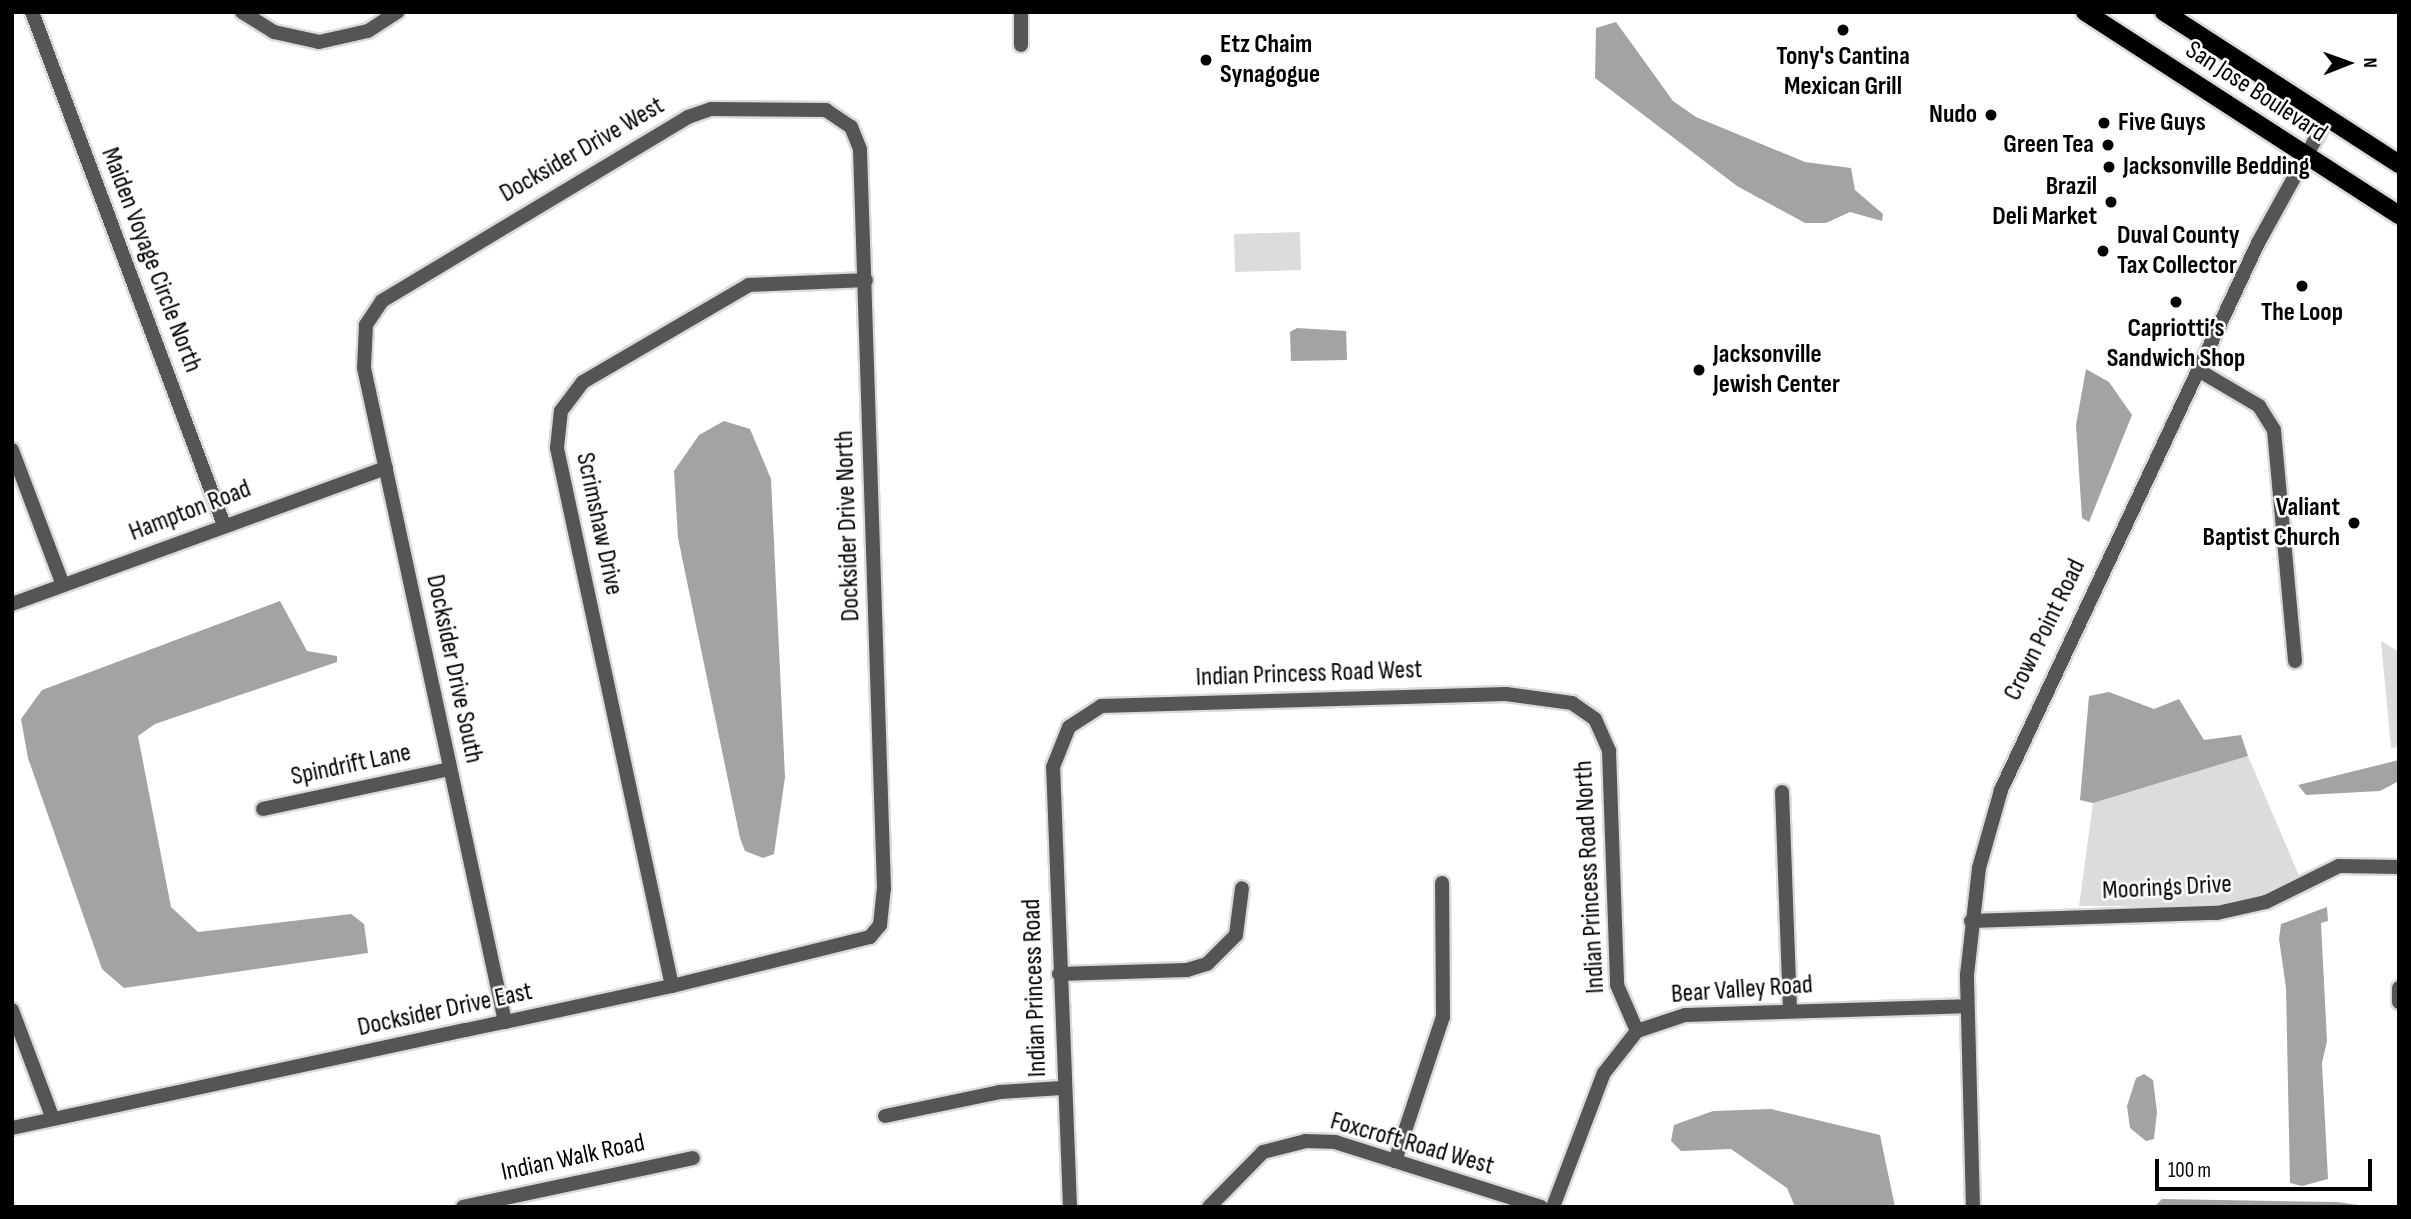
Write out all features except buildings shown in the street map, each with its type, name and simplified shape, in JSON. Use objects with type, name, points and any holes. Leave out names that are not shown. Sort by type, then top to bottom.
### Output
[{"type":"main road","name":"San Jose Boulevard","points":[[2085,12],[2399,215]]},
{"type":"main road","name":"San Jose Boulevard","points":[[2164,12],[2399,164]]},
{"type":"street","name":"Maiden Voyage Circle North","points":[[32,12],[224,525]]},
{"type":"street","points":[[242,12],[274,32],[319,42],[368,31],[397,12]]},
{"type":"street","points":[[1021,12],[1021,46]]},
{"type":"street","name":"Docksider Drive West","points":[[366,325],[382,300],[688,117],[711,109],[816,109],[851,127]]},
{"type":"street","name":"Crown Point Road","points":[[1973,1207],[1966,1006],[1971,921],[1984,848],[2021,735],[2304,154],[2327,118]]},
{"type":"street","name":"Docksider Drive North","points":[[851,127],[860,149],[866,279],[880,925]]},
{"type":"street","name":"Scrimshaw Drive","points":[[672,986],[557,448],[561,411],[583,382],[749,285],[866,279]]},
{"type":"street","name":"Docksider Drive South","points":[[366,325],[364,368],[505,1022]]},
{"type":"street","points":[[2198,370],[2259,406],[2274,430],[2295,661]]},
{"type":"street","points":[[12,450],[63,585]]},
{"type":"street","name":"Hampton Road","points":[[12,604],[386,468]]},
{"type":"street","name":"Indian Princess Road West","points":[[1053,767],[1069,727],[1085,713],[1118,704],[1506,694],[1572,703],[1595,719]]},
{"type":"street","name":"Indian Princess Road North","points":[[1595,719],[1609,751],[1617,985],[1637,1031]]},
{"type":"street","name":"Indian Princess Road","points":[[1053,767],[1062,1088],[1070,1207]]},
{"type":"street","name":"Spindrift Lane","points":[[263,809],[450,769]]},
{"type":"street","points":[[1782,792],[1790,1010]]},
{"type":"street","name":"Moorings Drive","points":[[1971,921],[2217,913],[2266,902],[2339,866],[2399,867]]},
{"type":"street","points":[[1395,1161],[1443,1017],[1442,883]]},
{"type":"street","points":[[1059,974],[1187,970],[1207,964],[1236,935],[1242,888]]},
{"type":"street","name":"Docksider Drive East","points":[[12,1128],[857,944],[880,925]]},
{"type":"street","points":[[2399,988],[2399,1002]]},
{"type":"street","name":"Bear Valley Road","points":[[1637,1031],[1685,1015],[1966,1006]]},
{"type":"street","points":[[12,1010],[53,1119]]},
{"type":"street","points":[[1553,1207],[1604,1073],[1637,1031]]},
{"type":"street","points":[[885,1116],[1000,1092],[1062,1088]]},
{"type":"street","name":"Foxcroft Road West","points":[[1209,1207],[1247,1164],[1283,1144],[1335,1142],[1541,1207]]},
{"type":"street","name":"Indian Walk Road","points":[[463,1207],[513,1202],[694,1158]]},
{"type":"shaded area","points":[[1616,22],[1673,101],[1696,117],[1805,162],[1851,168],[1855,190],[1883,214],[1882,221],[1850,212],[1826,223],[1805,223],[1737,186],[1595,78],[1596,28]]},
{"type":"shaded area","points":[[1300,232],[1301,270],[1235,272],[1234,234]]},
{"type":"shaded area","points":[[1297,328],[1346,331],[1347,360],[1291,361],[1290,332]]},
{"type":"shaded area","points":[[2086,369],[2109,382],[2132,415],[2089,522],[2082,518],[2076,425]]},
{"type":"shaded area","points":[[724,421],[750,429],[771,479],[785,777],[774,854],[763,858],[745,851],[740,838],[678,538],[674,471],[699,435]]},
{"type":"shaded area","points":[[280,601],[307,651],[337,656],[337,662],[155,724],[138,736],[171,907],[198,932],[351,914],[364,924],[368,953],[124,988],[102,969],[28,758],[21,719],[42,690]]},
{"type":"shaded area","points":[[2381,641],[2399,652],[2399,747],[2391,748]]},
{"type":"shaded area","points":[[2109,692],[2154,709],[2179,699],[2204,740],[2241,735],[2248,756],[2093,803],[2080,800],[2089,696]]},
{"type":"shaded area","points":[[2248,756],[2300,878],[2253,899],[2198,906],[2079,906],[2093,803]]},
{"type":"shaded area","points":[[2399,760],[2399,781],[2380,791],[2306,795],[2298,785]]},
{"type":"shaded area","points":[[2327,907],[2328,921],[2321,923],[2327,1041],[2322,1063],[2328,1179],[2302,1186],[2290,1183],[2286,988],[2279,939],[2281,924]]},
{"type":"shaded area","points":[[2144,1074],[2153,1080],[2157,1112],[2154,1139],[2146,1141],[2130,1128],[2127,1106],[2136,1078]]},
{"type":"shaded area","points":[[1771,1109],[1880,1135],[1895,1207],[1795,1207],[1787,1188],[1731,1149],[1681,1151],[1671,1141],[1674,1125],[1713,1111]]},
{"type":"shaded area","points":[[2162,1199],[2337,1202],[2371,1207],[2154,1207]]},
{"type":"place","name":"Tony's Cantina Mexican Grill","points":[[1843,30]]},
{"type":"place","name":"Etz Chaim Synagogue","points":[[1206,60]]},
{"type":"place","name":"Nudo","points":[[1991,115]]},
{"type":"place","name":"Five Guys","points":[[2104,123]]},
{"type":"place","name":"Green Tea","points":[[2108,145]]},
{"type":"place","name":"Jacksonville Bedding","points":[[2109,167]]},
{"type":"place","name":"Brazil Deli Market","points":[[2111,202]]},
{"type":"place","name":"Duval County Tax Collector","points":[[2103,251]]},
{"type":"place","name":"The Loop","points":[[2302,286]]},
{"type":"place","name":"Capriotti’s Sandwich Shop","points":[[2176,302]]},
{"type":"place","name":"Jacksonville Jewish Center","points":[[1699,370]]},
{"type":"place","name":"Valiant Baptist Church","points":[[2354,523]]}]
